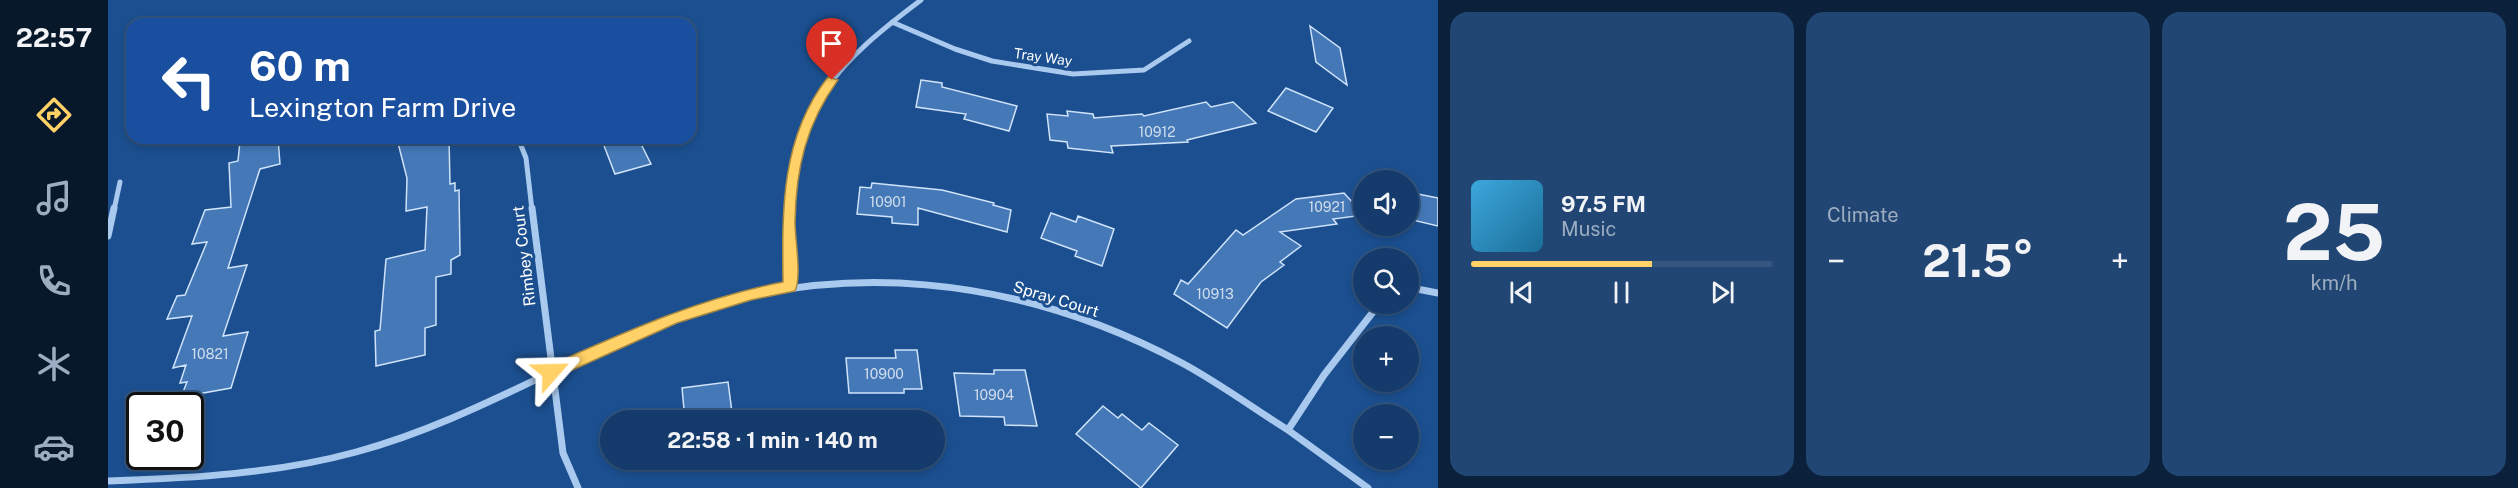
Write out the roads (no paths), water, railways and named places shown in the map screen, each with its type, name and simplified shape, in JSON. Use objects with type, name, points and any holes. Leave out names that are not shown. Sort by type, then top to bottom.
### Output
[{"type":"street","points":[[790,287],[789,221],[792,173],[804,128],[820,96],[844,63],[921,0]]},
{"type":"street","name":"Tray Way","points":[[892,22],[992,61],[1073,74],[1144,70],[1190,41]]},
{"type":"street","name":"Rimbey Court","points":[[520,144],[526,158],[551,372],[564,453],[578,488]]},
{"type":"street","points":[[108,236],[120,182]]},
{"type":"street","name":"Spray Court","points":[[108,481],[261,470],[348,454],[448,420],[673,318],[751,294],[834,282],[940,286],[1010,298],[1063,313],[1116,332],[1182,363],[1288,430],[1368,488]]},
{"type":"street","points":[[1419,290],[1438,293]]},
{"type":"street","points":[[1288,430],[1324,375],[1371,314]]}]
